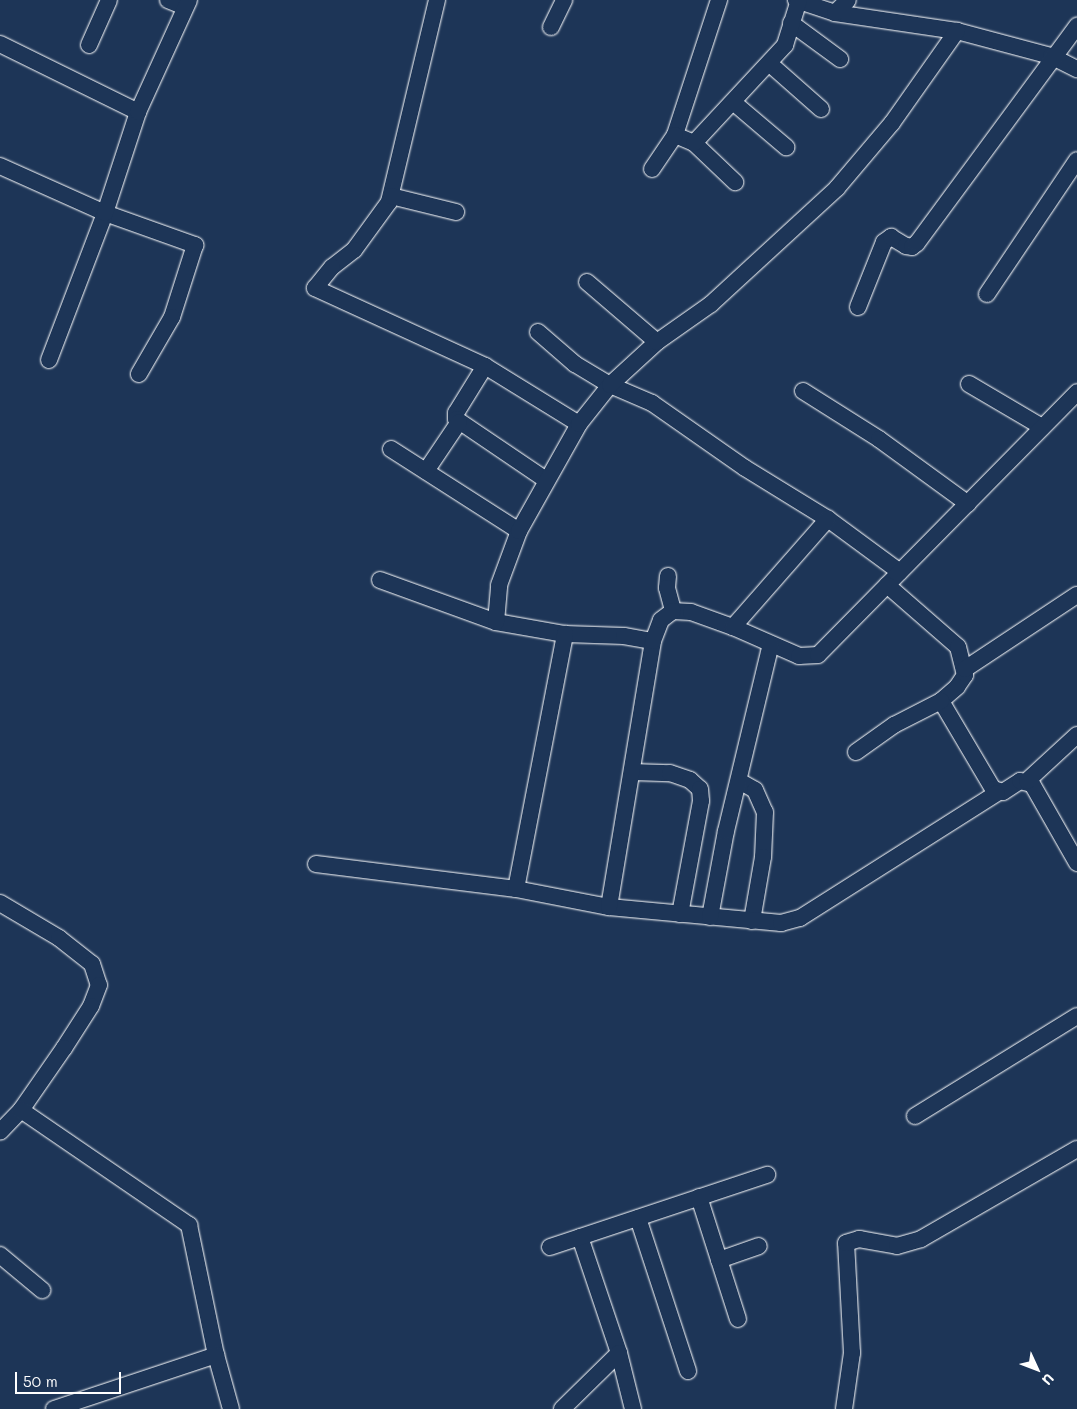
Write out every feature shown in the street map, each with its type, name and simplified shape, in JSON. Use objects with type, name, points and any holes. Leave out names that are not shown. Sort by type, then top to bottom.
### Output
[{"type":"street","points":[[88,46],[109,0]]},
{"type":"street","points":[[49,360],[105,213],[138,112],[187,3],[168,0]]},
{"type":"street","points":[[437,0],[391,196],[378,221],[354,250],[332,267],[315,288],[486,366],[579,424]]},
{"type":"street","points":[[551,27],[564,0]]},
{"type":"street","points":[[652,170],[675,135],[719,0]]},
{"type":"street","points":[[694,143],[770,64],[785,45],[798,0],[835,13],[958,32],[1051,56],[1077,69]]},
{"type":"street","points":[[835,13],[848,0]]},
{"type":"street","points":[[791,23],[840,59]]},
{"type":"street","points":[[858,307],[884,242],[891,237],[906,246],[912,247],[918,243],[1051,56],[1077,26]]},
{"type":"street","points":[[496,622],[500,585],[519,531],[579,424],[610,385],[657,342],[711,304],[836,188],[892,123],[958,32]]},
{"type":"street","points":[[0,44],[138,112]]},
{"type":"street","points":[[770,64],[820,109]]},
{"type":"street","points":[[732,102],[786,147]]},
{"type":"street","points":[[675,135],[694,143],[735,182]]},
{"type":"street","points":[[987,294],[1077,160]]},
{"type":"street","points":[[0,166],[105,213],[195,245],[172,317],[139,374]]},
{"type":"street","points":[[391,196],[456,212]]},
{"type":"street","points":[[588,282],[657,342]]},
{"type":"street","points":[[538,332],[575,364],[610,385],[652,403],[745,468],[828,519],[900,572]]},
{"type":"street","points":[[486,366],[456,413],[459,422],[546,480]]},
{"type":"street","points":[[969,384],[1042,427]]},
{"type":"street","points":[[803,391],[880,439],[968,504]]},
{"type":"street","points":[[609,907],[653,642],[661,620],[673,611],[691,612],[733,627],[798,656],[818,654],[1077,392]]},
{"type":"street","points":[[426,472],[459,422]]},
{"type":"street","points":[[391,449],[519,531]]},
{"type":"street","points":[[733,627],[828,519]]},
{"type":"street","points":[[668,576],[673,611]]},
{"type":"street","points":[[380,580],[496,622],[565,634],[624,636],[653,642]]},
{"type":"street","points":[[856,752],[894,725],[940,702],[962,681],[965,669],[952,638],[887,585]]},
{"type":"street","points":[[965,669],[1077,595]]},
{"type":"street","points":[[516,889],[565,634]]},
{"type":"street","points":[[710,917],[771,644]]},
{"type":"street","points":[[940,702],[997,793]]},
{"type":"street","points":[[316,864],[516,889],[609,907],[782,923],[800,918],[997,793],[1026,781],[1077,735]]},
{"type":"street","points":[[632,772],[670,773],[690,780],[700,789],[702,801],[680,914]]},
{"type":"street","points":[[739,781],[755,790],[765,812],[763,857],[752,921]]},
{"type":"street","points":[[1026,781],[1032,784],[1077,863]]},
{"type":"street","points":[[0,903],[59,938],[92,964],[98,975],[99,985],[91,1006],[21,1110],[0,1131]]},
{"type":"street","points":[[916,1116],[1077,1016]]},
{"type":"street","points":[[21,1110],[189,1225],[216,1355],[232,1409]]},
{"type":"street","points":[[844,1409],[852,1353],[846,1243],[859,1239],[897,1246],[921,1239],[1077,1149]]},
{"type":"street","points":[[550,1247],[767,1175]]},
{"type":"street","points":[[699,1197],[738,1319]]},
{"type":"street","points":[[638,1218],[688,1371]]},
{"type":"street","points":[[580,1237],[619,1353],[633,1409]]},
{"type":"street","points":[[719,1260],[759,1246]]},
{"type":"street","points":[[0,1255],[42,1290]]},
{"type":"street","points":[[562,1409],[619,1353]]},
{"type":"street","points":[[54,1409],[216,1355]]}]
